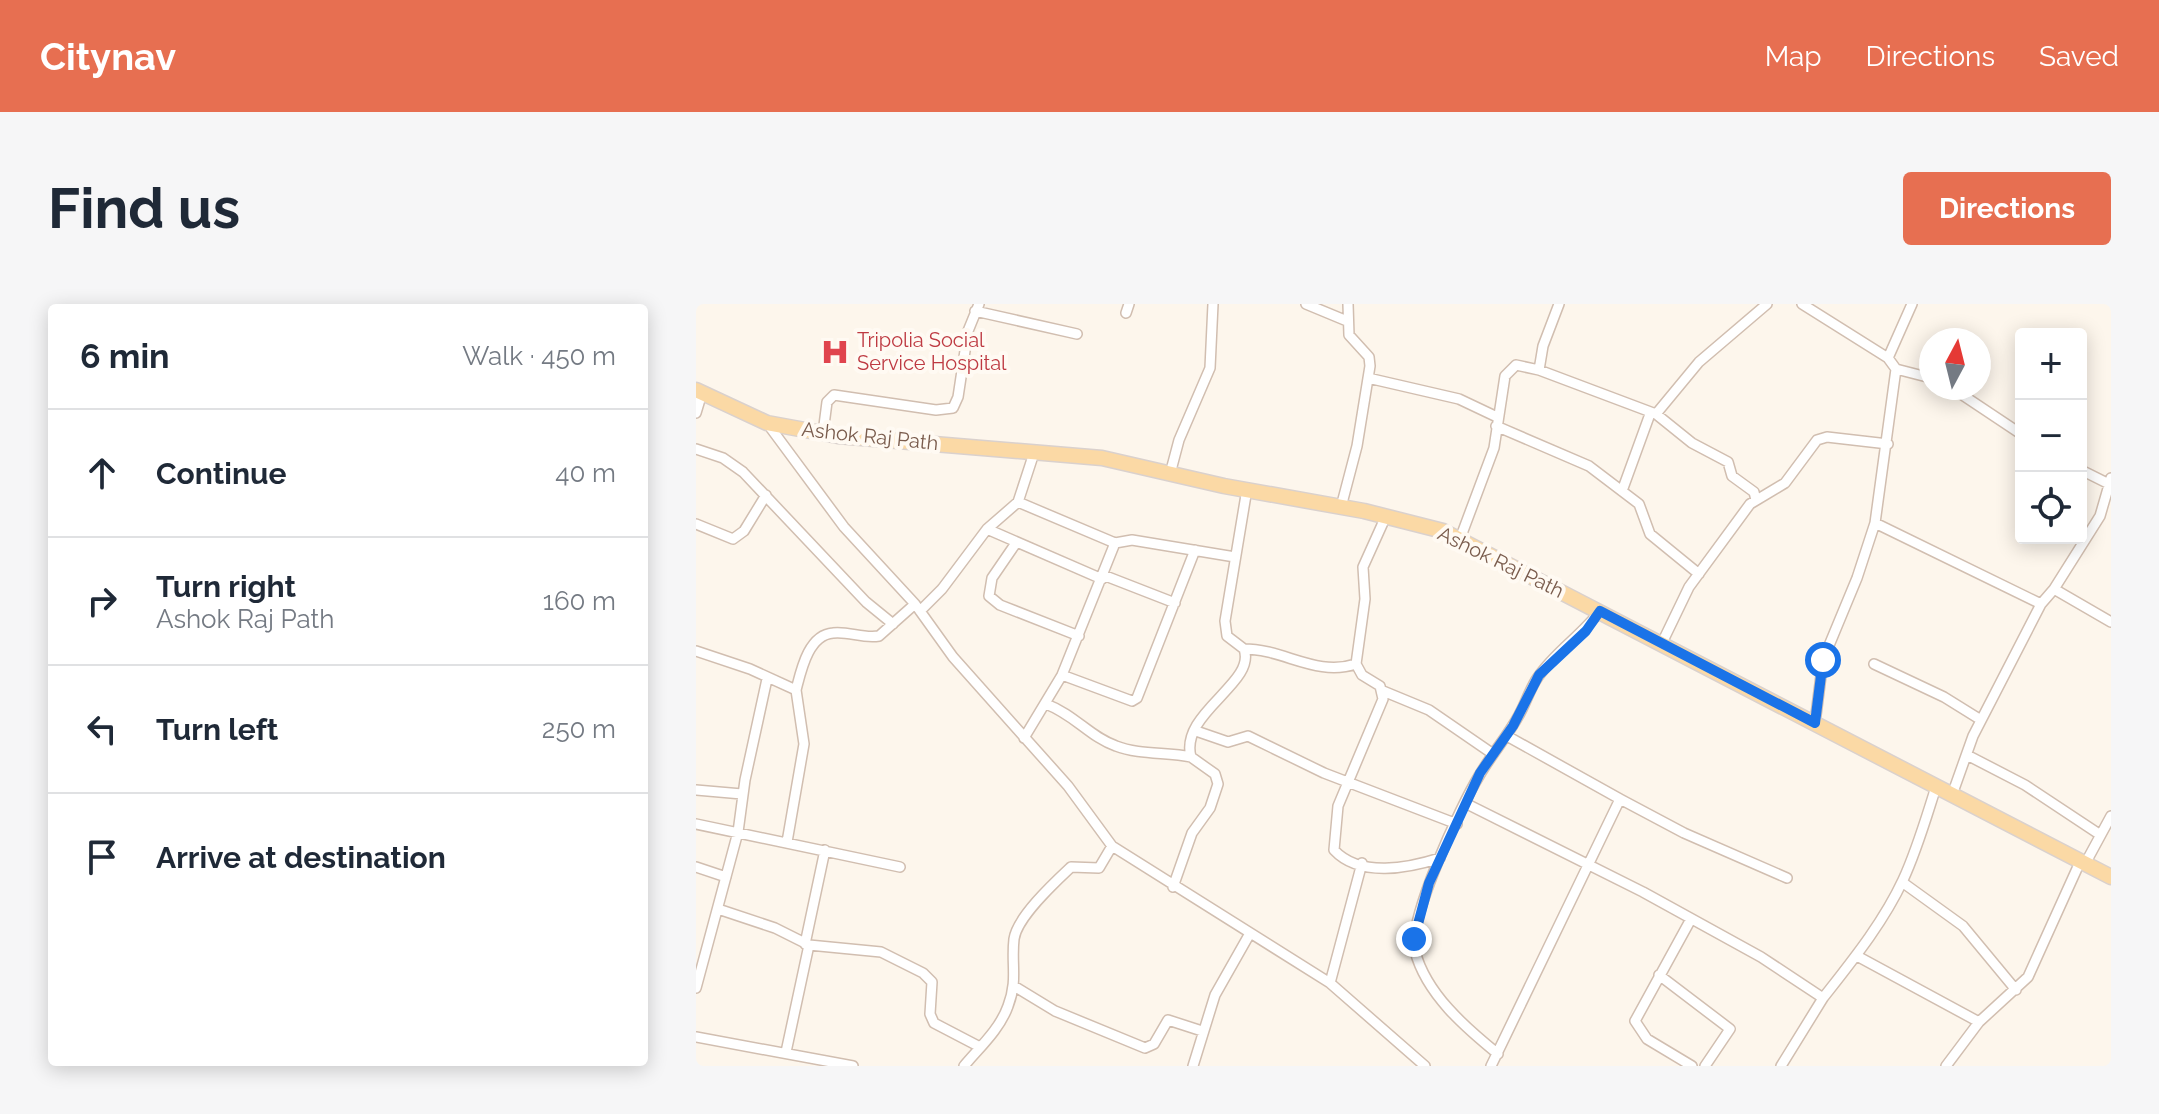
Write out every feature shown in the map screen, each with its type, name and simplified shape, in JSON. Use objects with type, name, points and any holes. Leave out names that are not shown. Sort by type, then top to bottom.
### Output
[{"type":"main road","name":"Ashok Raj Path","points":[[699,392],[767,423],[823,433],[1102,458],[1386,516],[1460,539],[2111,877]]},
{"type":"street","points":[[1170,474],[1179,440],[1210,368],[1213,304]]},
{"type":"street","points":[[1306,304],[1347,321]]},
{"type":"street","points":[[1341,507],[1357,446],[1369,357],[1353,343],[1347,321],[1348,304]]},
{"type":"street","points":[[1539,370],[1543,346],[1559,304]]},
{"type":"street","points":[[1622,491],[1653,414],[1699,362],[1767,304]]},
{"type":"street","points":[[1802,304],[1888,358],[1896,369],[1919,375]]},
{"type":"street","points":[[1888,358],[1912,304]]},
{"type":"street","points":[[823,433],[827,402],[834,395],[936,410],[953,408],[958,397],[968,331],[977,308],[1077,334]]},
{"type":"street","points":[[1460,539],[1489,465],[1508,370],[1516,365],[1539,370],[1653,414],[1692,443],[1728,462],[1732,476],[1754,492],[1756,500]]},
{"type":"street","points":[[1815,723],[1823,660],[1857,578],[1875,523],[1896,369]]},
{"type":"street","points":[[1368,378],[1459,399],[1497,422],[1579,459],[1639,504],[1650,534],[1699,574]]},
{"type":"street","points":[[696,413],[699,392]]},
{"type":"street","points":[[1970,400],[2015,430]]},
{"type":"street","points":[[767,423],[844,527],[917,608],[953,657],[1068,786],[1112,846],[1249,935],[1330,983],[1425,1066]]},
{"type":"street","points":[[1662,643],[1682,598],[1699,574],[1756,500],[1795,473],[1817,440],[1827,437],[1888,444]]},
{"type":"street","points":[[696,449],[729,461],[766,495],[866,602],[893,624]]},
{"type":"street","points":[[787,842],[804,744],[796,690],[810,650],[820,639],[833,633],[879,636],[942,589],[987,529],[1018,502],[1034,453]]},
{"type":"street","points":[[1952,795],[1981,720],[2041,604],[2054,589],[2100,516],[2110,482],[2086,472]]},
{"type":"street","points":[[1247,489],[1225,630],[1227,636],[1244,649],[1321,669],[1356,664]]},
{"type":"street","points":[[696,524],[733,539],[744,531],[766,495]]},
{"type":"street","points":[[1018,502],[1078,524],[1115,543],[1132,540],[1235,557]]},
{"type":"street","points":[[1386,516],[1363,567],[1365,599],[1356,664],[1362,675],[1383,691],[1429,710],[1493,754]]},
{"type":"street","points":[[1875,523],[2041,604]]},
{"type":"street","points":[[987,529],[1102,577],[1175,603]]},
{"type":"street","points":[[1016,543],[992,578],[989,596],[1000,605],[1079,636]]},
{"type":"street","points":[[1024,738],[1062,675],[1115,543]]},
{"type":"street","points":[[1062,675],[1111,695],[1132,701],[1137,698],[1195,550]]},
{"type":"street","points":[[2054,589],[2111,622]]},
{"type":"street","points":[[1498,1054],[1455,1016],[1433,987],[1415,953],[1415,930],[1422,902],[1440,858],[1465,803],[1493,754],[1507,736],[1539,675],[1586,631],[1600,611]]},
{"type":"street","points":[[1191,757],[1191,742],[1212,702],[1228,690],[1243,668],[1244,649]]},
{"type":"street","points":[[696,651],[750,669],[796,690]]},
{"type":"street","points":[[1874,664],[1944,697],[1981,720]]},
{"type":"street","points":[[696,988],[738,832],[742,794],[767,679]]},
{"type":"street","points":[[1383,691],[1380,706],[1334,823],[1334,850],[1362,863],[1403,870],[1440,858]]},
{"type":"street","points":[[1046,704],[1071,715],[1096,736],[1118,747],[1191,757],[1215,774],[1218,784],[1210,808],[1192,833],[1173,887]]},
{"type":"street","points":[[1196,731],[1228,742],[1248,736],[1324,773],[1457,824]]},
{"type":"street","points":[[1507,736],[1684,833],[1787,878]]},
{"type":"street","points":[[1967,755],[2025,785],[2099,834]]},
{"type":"street","points":[[1781,1066],[1823,998],[1857,956],[1902,882],[1936,787]]},
{"type":"street","points":[[696,790],[742,794]]},
{"type":"street","points":[[1491,1066],[1620,799]]},
{"type":"street","points":[[1465,803],[1589,863],[1761,957],[1823,998]]},
{"type":"street","points":[[1946,1066],[1979,1022],[2016,990],[2034,968],[2082,863],[2111,816]]},
{"type":"street","points":[[696,824],[900,867]]},
{"type":"street","points":[[964,1066],[1004,1015],[1014,986],[1017,966],[1014,944],[1018,927],[1071,867],[1099,868],[1112,846]]},
{"type":"street","points":[[786,1052],[825,850]]},
{"type":"street","points":[[1330,983],[1362,863]]},
{"type":"street","points":[[696,867],[726,877]]},
{"type":"street","points":[[1902,882],[1963,926],[2016,990]]},
{"type":"street","points":[[718,909],[775,928],[807,944],[874,950],[923,973],[932,982],[930,1014],[934,1023],[980,1047]]},
{"type":"street","points":[[1691,919],[1637,1014],[1636,1026],[1647,1039],[1692,1066]]},
{"type":"street","points":[[1193,1066],[1220,984],[1249,935]]},
{"type":"street","points":[[1857,956],[1979,1022]]},
{"type":"street","points":[[1659,975],[1730,1029],[1705,1066]]},
{"type":"street","points":[[1014,986],[1055,1011],[1145,1048],[1154,1044],[1168,1020],[1202,1031]]},
{"type":"street","points":[[696,1037],[853,1066]]},
{"type":"place","name":"Tripolia Social Service Hospital","points":[[835,352]]},
{"type":"route","points":[[1414,939],[1432,874],[1480,773],[1507,736],[1539,675],[1586,631],[1600,611],[1815,723],[1823,660]]}]
